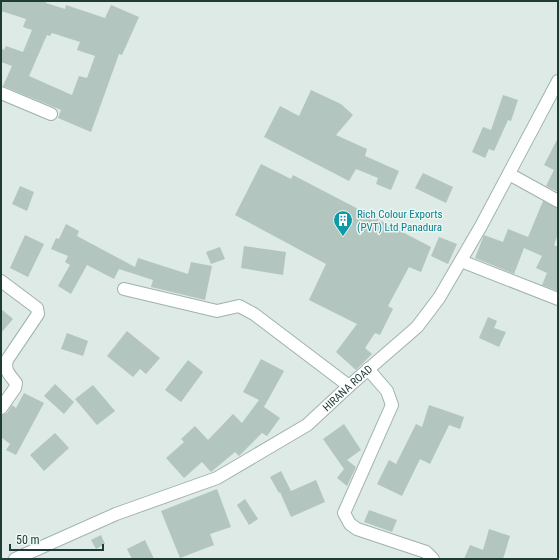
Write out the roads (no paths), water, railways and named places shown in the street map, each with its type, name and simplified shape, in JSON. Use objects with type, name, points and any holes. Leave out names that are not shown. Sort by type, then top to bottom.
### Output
[{"type":"street","name":"HIRANA ROAD","points":[[15,559],[116,514],[217,478],[308,425],[349,386],[417,327],[439,298],[462,261],[558,81]]},
{"type":"street","points":[[1,93],[51,114]]},
{"type":"street","points":[[509,174],[558,201]]},
{"type":"street","points":[[462,261],[558,299]]},
{"type":"street","points":[[1,280],[32,302],[38,308],[38,314],[7,360],[5,367],[6,371],[16,383],[1,408]]},
{"type":"street","points":[[124,289],[217,311],[239,306],[254,314],[349,386]]},
{"type":"street","points":[[368,369],[387,391],[392,405],[344,513],[350,524],[357,529],[426,552],[433,559]]},
{"type":"place","name":"Rich Colour Exports (PVT) Ltd Panadura","points":[[343,237]]}]
